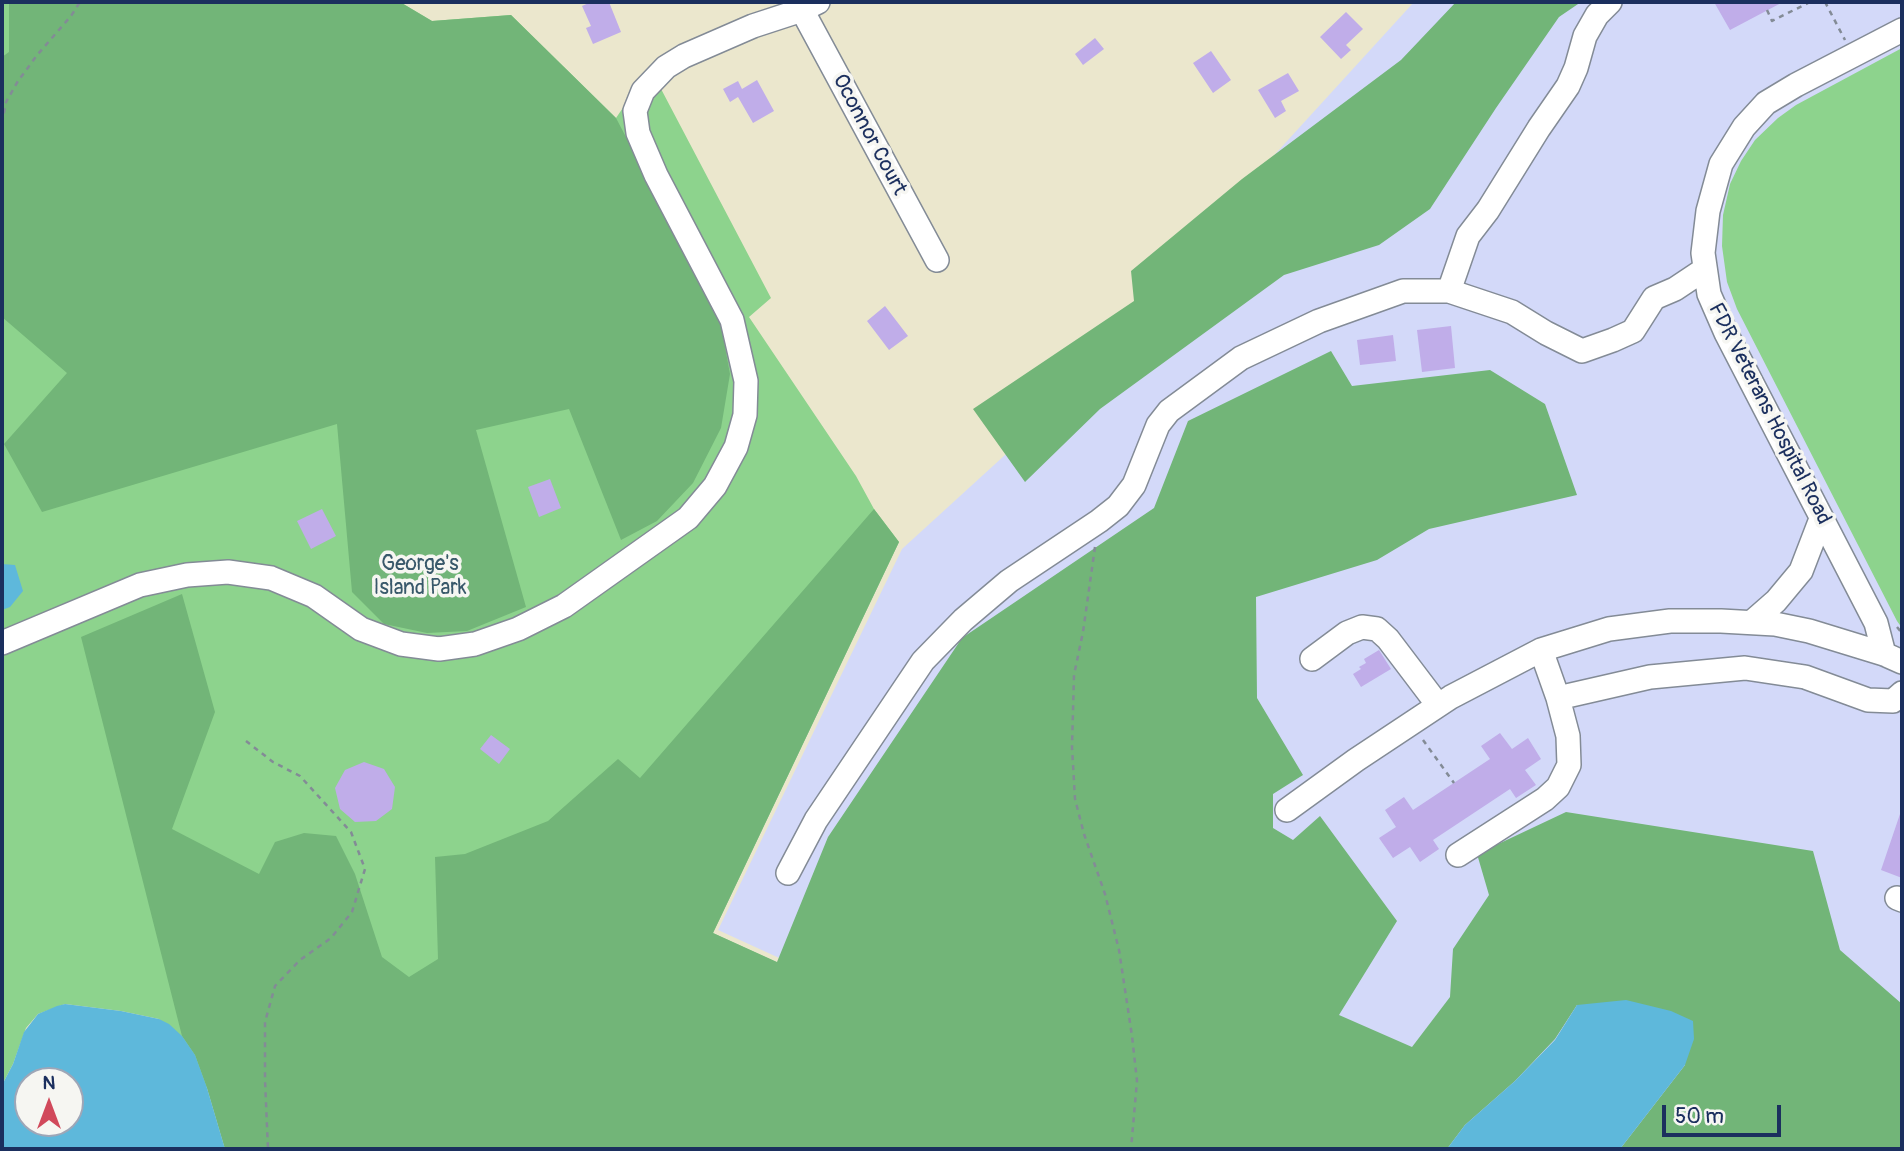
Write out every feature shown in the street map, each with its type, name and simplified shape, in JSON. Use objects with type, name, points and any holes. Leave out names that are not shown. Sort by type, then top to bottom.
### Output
[{"type":"street","points":[[1449,291],[1468,236],[1488,211],[1568,86],[1585,36],[1597,15],[1610,2]]},
{"type":"street","points":[[2,643],[140,585],[187,575],[228,572],[271,578],[293,587],[314,596],[361,629],[401,644],[439,649],[475,644],[519,629],[565,606],[688,518],[715,486],[736,447],[745,415],[746,381],[732,320],[656,175],[638,133],[635,111],[643,91],[666,67],[684,56],[753,26],[810,6]]},
{"type":"street","name":"Oconnor Court","points":[[810,6],[937,260]]},
{"type":"street","name":"FDR Veterans Hospital Road","points":[[1893,658],[1726,333],[1709,295],[1703,253],[1708,211],[1721,164],[1744,127],[1766,103],[1902,30]]},
{"type":"street","points":[[788,873],[816,820],[923,660],[963,620],[1009,581],[1118,506],[1134,485],[1158,425],[1169,411],[1241,358],[1319,321],[1403,291],[1449,291],[1512,312],[1582,351],[1633,331],[1654,298],[1675,289],[1705,269]]},
{"type":"street","points":[[1752,622],[1776,601],[1801,571],[1821,519]]},
{"type":"street","points":[[1287,810],[1451,697],[1541,650],[1609,629],[1670,621],[1775,624],[1810,631],[1893,658]]},
{"type":"street","points":[[1312,659],[1347,633],[1362,627],[1377,629],[1388,639],[1438,705]]},
{"type":"street","points":[[1458,855],[1545,799],[1559,787],[1569,765],[1568,736],[1541,650]]},
{"type":"street","points":[[1558,698],[1650,677],[1745,668],[1805,677],[1868,700],[1893,701],[1902,693]]},
{"type":"path","points":[[2,123],[6,102],[18,81],[71,16],[79,2]]},
{"type":"path","points":[[1767,10],[1772,21],[1810,2]]},
{"type":"path","points":[[1825,2],[1854,55]]},
{"type":"path","points":[[1099,521],[1074,675],[1072,747],[1075,799],[1105,894],[1119,950],[1132,1035],[1137,1082],[1132,1149]]},
{"type":"path","points":[[1897,626],[1902,633]]},
{"type":"path","points":[[1420,736],[1454,783]]},
{"type":"path","points":[[246,741],[274,762],[300,776],[351,832],[365,869],[352,912],[331,938],[300,960],[275,986],[265,1022],[268,1149]]},
{"type":"shaded area","points":[[1414,2],[1902,2],[1902,1149],[1105,1149],[1116,1112],[718,930],[902,549],[1005,455],[1035,404],[1246,186]]},
{"type":"green space","name":"George's Island Park","points":[[2,2],[400,2],[432,21],[511,15],[616,118],[650,68],[771,298],[749,317],[856,476],[874,509],[899,542],[713,933],[1109,1115],[225,1149],[207,1088],[159,1019],[65,1004],[38,1014],[26,1028],[2,1085]]},
{"type":"green space","points":[[9,2],[400,2],[432,21],[511,15],[616,118],[693,265],[721,325],[730,374],[721,428],[693,483],[657,521],[621,540],[569,409],[476,430],[526,607],[467,631],[427,633],[384,624],[352,592],[337,424],[42,512],[4,444],[67,373],[2,317],[2,57],[9,52]]},
{"type":"green space","points":[[1456,2],[1581,2],[1559,17],[1430,209],[1379,245],[1284,275],[1100,409],[1025,482],[973,409],[1134,301],[1131,271],[1242,179],[1401,60]]},
{"type":"green space","points":[[1902,48],[1902,628],[1737,309],[1727,282],[1722,246],[1723,215],[1730,184],[1755,140],[1796,105]]},
{"type":"green space","points":[[1331,351],[1352,386],[1490,370],[1545,404],[1577,495],[1429,529],[1377,560],[1256,597],[1257,698],[1303,775],[1273,794],[1273,828],[1293,840],[1320,816],[1397,921],[1339,1015],[1412,1047],[1450,997],[1453,949],[1489,895],[1477,854],[1566,812],[1813,851],[1840,950],[1902,1004],[1902,1149],[1620,1149],[1685,1065],[1577,1005],[1555,1039],[1515,1081],[1465,1125],[1447,1149],[225,1149],[195,1055],[182,1036],[81,637],[182,594],[215,712],[172,829],[259,874],[275,842],[304,833],[336,836],[355,874],[382,957],[409,977],[438,959],[435,857],[465,854],[548,821],[618,759],[640,778],[874,509],[899,542],[713,933],[777,962],[828,837],[962,638],[1154,508],[1188,421]]},
{"type":"water","points":[[2,564],[15,565],[23,591],[10,607],[2,610]]},
{"type":"water","points":[[1626,1000],[1671,1011],[1693,1021],[1694,1039],[1685,1065],[1620,1149],[1447,1149],[1465,1125],[1515,1081],[1555,1040],[1577,1005]]},
{"type":"water","points":[[65,1004],[121,1011],[159,1019],[169,1024],[182,1036],[195,1055],[225,1149],[2,1149],[2,1085],[13,1064],[24,1032],[38,1014]]},
{"type":"building","points":[[591,2],[609,2],[621,32],[593,44],[586,28],[591,26],[582,6]]},
{"type":"building","points":[[1714,2],[1783,2],[1730,30]]},
{"type":"building","points":[[1346,12],[1363,29],[1346,45],[1351,50],[1341,59],[1320,37]]},
{"type":"building","points":[[1095,38],[1104,49],[1083,65],[1075,54]]},
{"type":"building","points":[[1211,51],[1231,80],[1213,93],[1193,63]]},
{"type":"building","points":[[1288,73],[1299,91],[1281,101],[1286,111],[1275,118],[1258,90]]},
{"type":"building","points":[[757,80],[774,111],[753,123],[738,97],[730,102],[723,89],[738,81],[742,89]]},
{"type":"building","points":[[885,306],[908,336],[889,350],[867,321]]},
{"type":"building","points":[[1451,326],[1455,368],[1422,372],[1417,330]]},
{"type":"building","points":[[1393,335],[1396,361],[1360,365],[1357,340]]},
{"type":"building","points":[[550,479],[561,508],[539,517],[528,487]]},
{"type":"building","points":[[322,509],[336,536],[311,549],[297,521]]},
{"type":"building","points":[[1379,650],[1391,669],[1361,687],[1353,674],[1366,663],[1364,659]]},
{"type":"building","points":[[1500,733],[1512,749],[1528,738],[1541,759],[1525,770],[1536,785],[1516,798],[1510,789],[1433,840],[1439,849],[1420,862],[1410,847],[1393,858],[1379,838],[1396,827],[1385,810],[1404,797],[1413,810],[1490,759],[1481,746]]},
{"type":"building","points":[[491,735],[510,749],[499,764],[480,749]]},
{"type":"building","points":[[364,762],[384,769],[395,787],[392,809],[376,821],[355,822],[340,809],[335,788],[345,770]]},
{"type":"building","points":[[1902,814],[1902,878],[1881,870]]}]
